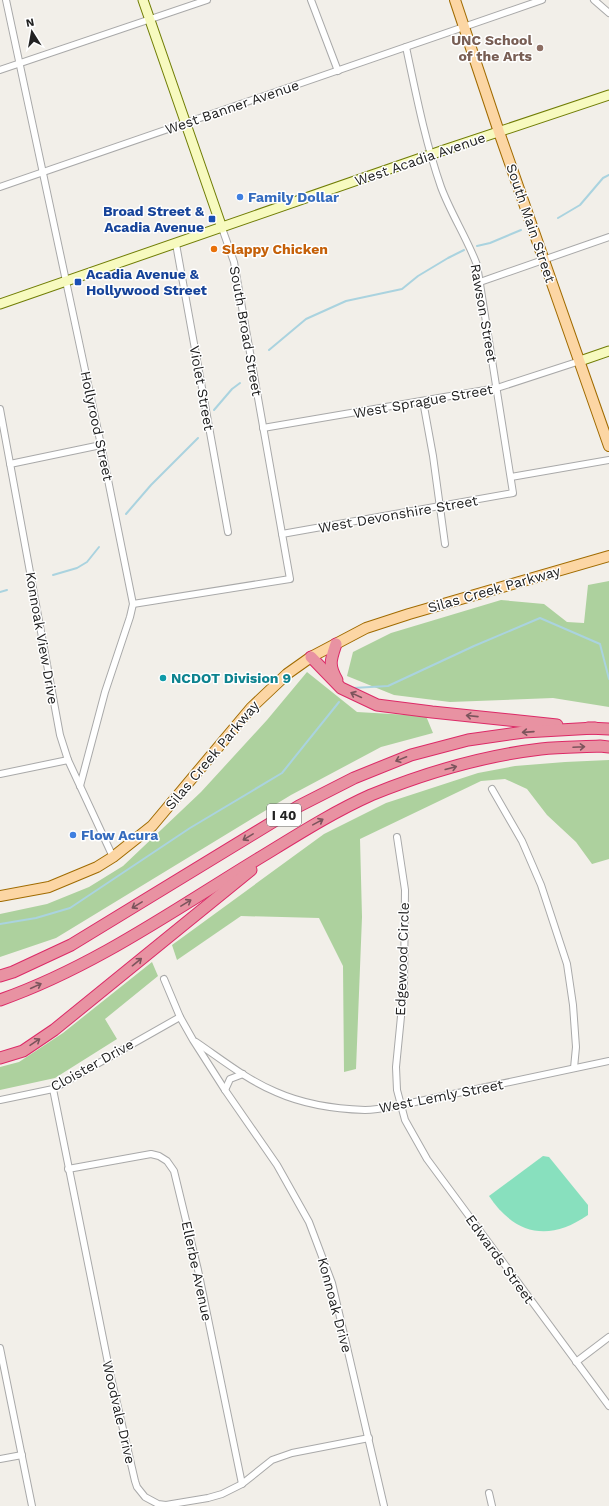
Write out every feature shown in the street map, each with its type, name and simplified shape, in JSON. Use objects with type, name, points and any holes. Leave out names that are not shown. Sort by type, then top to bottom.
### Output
[{"type":"highway","points":[[336,644],[331,660],[332,671],[341,688]]},
{"type":"highway","points":[[311,657],[341,688],[377,705],[595,728]]},
{"type":"highway","name":"I 40","points":[[0,976],[71,945],[299,806],[354,778],[411,755],[468,740],[524,732],[595,728],[609,729]]},
{"type":"highway","name":"I 40","points":[[0,1000],[22,992],[86,962],[132,936],[319,822],[370,796],[426,774],[483,759],[541,749],[600,746],[609,747]]},
{"type":"highway","points":[[0,1058],[23,1051],[54,1030],[285,842]]},
{"type":"main road","name":"South Main Street","points":[[455,0],[499,132],[609,446]]},
{"type":"main road","name":"Silas Creek Parkway","points":[[0,896],[49,887],[97,867],[113,857],[152,826],[251,708],[287,674],[311,657],[366,628],[409,614],[609,556]]},
{"type":"street","name":"Hollyrood Street","points":[[6,0],[44,172],[133,604],[105,692],[80,786]]},
{"type":"street","name":"South Broad Street","points":[[133,604],[290,579],[234,262],[143,0]]},
{"type":"street","points":[[0,70],[207,0]]},
{"type":"street","points":[[311,0],[338,71]]},
{"type":"street","name":"West Banner Avenue","points":[[0,187],[542,0]]},
{"type":"street","points":[[594,0],[609,13]]},
{"type":"street","name":"Rawson Street","points":[[406,47],[430,155],[450,208],[471,248],[477,265],[512,477],[513,493]]},
{"type":"street","name":"West Acadia Avenue","points":[[0,304],[430,155],[609,95]]},
{"type":"street","points":[[480,282],[609,237]]},
{"type":"street","name":"Violet Street","points":[[176,244],[228,532]]},
{"type":"street","points":[[580,361],[609,351]]},
{"type":"street","name":"West Sprague Street","points":[[263,428],[497,388],[580,361]]},
{"type":"street","points":[[423,401],[433,456],[445,544]]},
{"type":"street","name":"Konnoak View Drive","points":[[0,409],[60,735],[68,760],[113,857]]},
{"type":"street","points":[[10,464],[101,445]]},
{"type":"street","points":[[512,477],[609,460]]},
{"type":"street","name":"West Devonshire Street","points":[[282,534],[513,493]]},
{"type":"street","points":[[0,774],[68,760]]},
{"type":"street","points":[[492,789],[522,841],[541,885],[567,964],[574,1012],[576,1047],[574,1068]]},
{"type":"street","name":"Edgewood Circle","points":[[397,837],[405,890],[404,986],[396,1067],[397,1090],[401,1105]]},
{"type":"street","name":"Konnoak Drive","points":[[164,979],[180,1017],[193,1040],[225,1090],[277,1165],[309,1222],[332,1283],[384,1506]]},
{"type":"street","name":"Cloister Drive","points":[[0,1100],[53,1089],[180,1017]]},
{"type":"street","name":"West Lemly Street","points":[[193,1040],[243,1074],[276,1092],[311,1103],[339,1108],[367,1110],[401,1105],[609,1061]]},
{"type":"street","points":[[225,1090],[230,1079],[243,1074]]},
{"type":"street","name":"Woodvale Drive","points":[[53,1089],[110,1373],[137,1487],[145,1497],[153,1502],[166,1504],[215,1496],[228,1492],[242,1484],[272,1460],[292,1453],[368,1438]]},
{"type":"street","name":"Edwards Street","points":[[401,1105],[405,1120],[427,1159],[609,1406]]},
{"type":"street","name":"Ellerbe Avenue","points":[[68,1169],[151,1154],[159,1156],[167,1161],[173,1168],[198,1270],[242,1484]]},
{"type":"street","points":[[576,1362],[609,1337]]},
{"type":"street","points":[[0,1348],[32,1506]]},
{"type":"street","points":[[0,1459],[22,1454]]},
{"type":"street","points":[[489,1493],[492,1506]]},
{"type":"green space","points":[[609,581],[609,707],[553,698],[450,702],[394,695],[347,676],[353,652],[391,633],[501,600],[544,604],[567,622],[584,623],[588,585]]},
{"type":"green space","points":[[307,672],[357,712],[426,716],[433,733],[381,747],[291,795],[56,938],[0,957],[0,914],[47,904],[89,887],[123,866],[201,792],[267,720]]},
{"type":"green space","points":[[609,760],[609,859],[592,864],[576,842],[547,815],[527,789],[505,779],[481,781],[360,839],[362,917],[356,1069],[344,1072],[343,966],[319,918],[241,916],[177,960],[172,945],[324,834],[386,803],[478,773],[515,766]]},
{"type":"green space","points":[[152,962],[158,976],[105,1019],[117,1039],[55,1078],[0,1090],[0,1067],[19,1062],[63,1033]]},
{"type":"green space","points":[[543,1156],[549,1157],[588,1205],[588,1215],[574,1224],[560,1229],[546,1231],[534,1230],[521,1226],[499,1209],[489,1196]]},
{"type":"waterway","points":[[558,218],[580,205],[603,178],[609,175]]},
{"type":"waterway","points":[[477,246],[490,243],[521,230]]},
{"type":"waterway","points":[[269,350],[306,319],[346,301],[402,289],[418,276],[464,250]]},
{"type":"waterway","points":[[214,410],[232,389],[240,383]]},
{"type":"waterway","points":[[126,514],[151,485],[198,438]]},
{"type":"waterway","points":[[53,575],[77,568],[87,562],[99,547]]},
{"type":"waterway","points":[[0,592],[7,590]]},
{"type":"waterway","points":[[353,688],[388,686],[474,646],[540,618],[600,644],[609,679]]},
{"type":"waterway","points":[[0,924],[36,918],[70,908],[190,828],[282,773],[339,702]]},
{"type":"place","name":"UNC School of the Arts","points":[[540,48]]},
{"type":"place","name":"Family Dollar","points":[[240,197]]},
{"type":"place","name":"Broad Street & Acadia Avenue","points":[[212,219]]},
{"type":"place","name":"Slappy Chicken","points":[[214,249]]},
{"type":"place","name":"Acadia Avenue & Hollywood Street","points":[[78,282]]},
{"type":"place","name":"NCDOT Division 9","points":[[163,678]]},
{"type":"place","name":"Flow Acura","points":[[73,835]]}]
